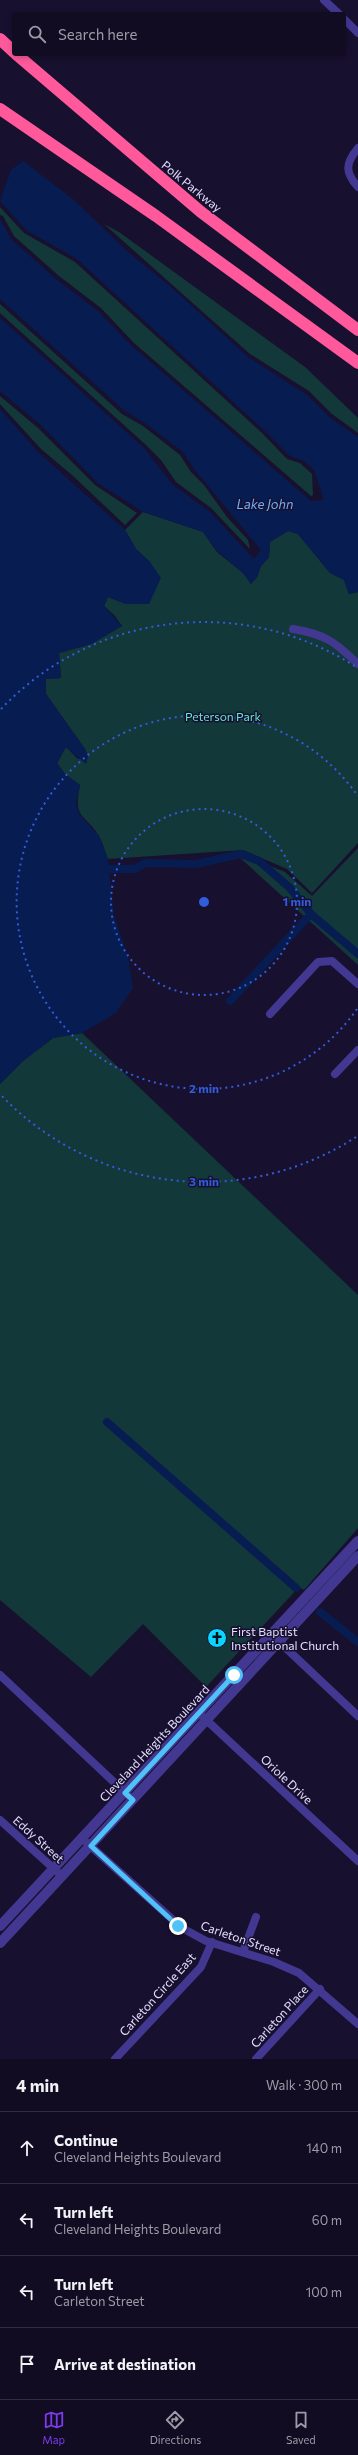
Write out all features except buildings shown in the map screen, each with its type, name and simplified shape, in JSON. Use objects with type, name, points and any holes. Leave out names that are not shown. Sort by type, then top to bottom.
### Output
[{"type":"highway","points":[[0,39],[12,50]]},
{"type":"highway","name":"Polk Parkway","points":[[18,56],[201,212],[358,330]]},
{"type":"highway","points":[[0,109],[156,216],[358,362]]},
{"type":"street","points":[[324,0],[337,12]]},
{"type":"street","points":[[346,21],[358,33]]},
{"type":"street","points":[[358,148],[347,166],[347,173],[358,187]]},
{"type":"street","points":[[293,629],[315,632],[329,639],[358,664]]},
{"type":"street","points":[[270,1014],[318,962],[332,961],[358,984]]},
{"type":"street","points":[[335,1074],[358,1050]]},
{"type":"street","name":"Cleveland Heights Boulevard","points":[[0,1943],[62,1876],[125,1793],[358,1541]]},
{"type":"street","points":[[349,1551],[357,1557]]},
{"type":"street","name":"Cleveland Heights Boulevard","points":[[0,1926],[54,1869],[87,1842],[133,1800],[357,1557]]},
{"type":"street","points":[[312,1590],[320,1598]]},
{"type":"street","points":[[271,1634],[358,1716]]},
{"type":"street","points":[[0,1675],[133,1800]]},
{"type":"street","name":"Oriole Drive","points":[[199,1714],[358,1861]]},
{"type":"street","name":"Eddy Street","points":[[0,1820],[62,1876]]},
{"type":"street","name":"Carleton Street","points":[[87,1842],[182,1928],[212,1942],[291,1968],[320,1989],[358,2024]]},
{"type":"street","points":[[243,1952],[256,1917]]},
{"type":"street","name":"Carleton Circle East","points":[[115,2059],[201,1967],[212,1942]]},
{"type":"street","name":"Carleton Place","points":[[256,2059],[320,1989]]},
{"type":"green space","points":[[0,207],[24,233],[75,262],[262,433],[287,459],[300,463],[312,474],[313,495],[311,496],[134,343],[101,308],[59,276],[14,236],[3,216],[0,215]]},
{"type":"green space","points":[[104,224],[119,232],[305,367],[358,418],[358,433],[332,414],[309,391],[250,354]]},
{"type":"green space","points":[[0,304],[122,414],[143,426],[180,455],[191,472],[204,485],[227,517],[248,540],[250,549],[211,508],[176,482],[161,460],[146,445],[0,313]]},
{"type":"green space","points":[[0,396],[38,428],[95,485],[137,513],[125,525],[72,475],[41,449],[0,404]]},
{"type":"green space","name":"Peterson Park","points":[[143,512],[203,532],[217,552],[243,573],[251,584],[257,577],[261,566],[269,557],[270,542],[288,531],[298,534],[330,573],[344,580],[349,594],[358,592],[358,843],[312,893],[287,869],[243,850],[108,859],[99,836],[94,828],[81,815],[79,810],[78,796],[80,785],[65,774],[57,763],[66,747],[78,759],[88,757],[85,749],[46,694],[45,679],[61,678],[59,653],[91,644],[122,626],[115,616],[104,606],[108,597],[126,604],[150,562],[136,549],[125,530]]},
{"type":"green space","points":[[358,848],[358,965],[236,854],[241,854],[285,872],[312,896]]},
{"type":"green space","points":[[82,1033],[358,1295],[358,1528],[304,1590],[299,1587],[206,1687],[143,1624],[91,1677],[0,1600],[0,1084],[23,1061],[53,1038]]},
{"type":"water","name":"Lake John","points":[[23,161],[73,199],[128,252],[171,287],[248,357],[307,395],[329,417],[358,437],[358,592],[349,594],[344,580],[330,573],[298,534],[288,531],[270,542],[269,557],[261,566],[257,577],[251,584],[243,573],[217,551],[203,532],[143,512],[98,483],[41,425],[0,391],[0,318],[144,448],[173,485],[209,511],[254,559],[261,550],[195,470],[183,452],[145,423],[125,411],[0,299],[0,219],[11,239],[56,279],[98,311],[132,346],[311,501],[324,500],[314,470],[304,461],[290,456],[264,430],[77,259],[26,230],[0,201],[11,170]]},
{"type":"water","points":[[0,409],[38,452],[125,530],[136,549],[150,562],[161,578],[149,604],[126,604],[108,597],[104,606],[122,626],[91,644],[59,653],[61,678],[46,679],[46,694],[85,749],[88,757],[86,764],[66,747],[57,763],[65,774],[80,785],[76,803],[79,814],[99,836],[108,859],[114,916],[128,956],[133,988],[116,1013],[82,1033],[53,1038],[23,1061],[0,1084]]},
{"type":"waterway","points":[[109,869],[135,869],[145,863],[196,864],[241,854],[259,861],[290,888],[311,914],[358,954]]},
{"type":"waterway","points":[[230,1001],[311,914]]},
{"type":"waterway","points":[[107,1422],[296,1588]]},
{"type":"waterway","points":[[320,1612],[358,1642]]},
{"type":"place","name":"First Baptist Institutional Church","points":[[217,1638]]},
{"type":"route","points":[[178,1926],[91,1846],[133,1800],[125,1793],[234,1675]]}]
